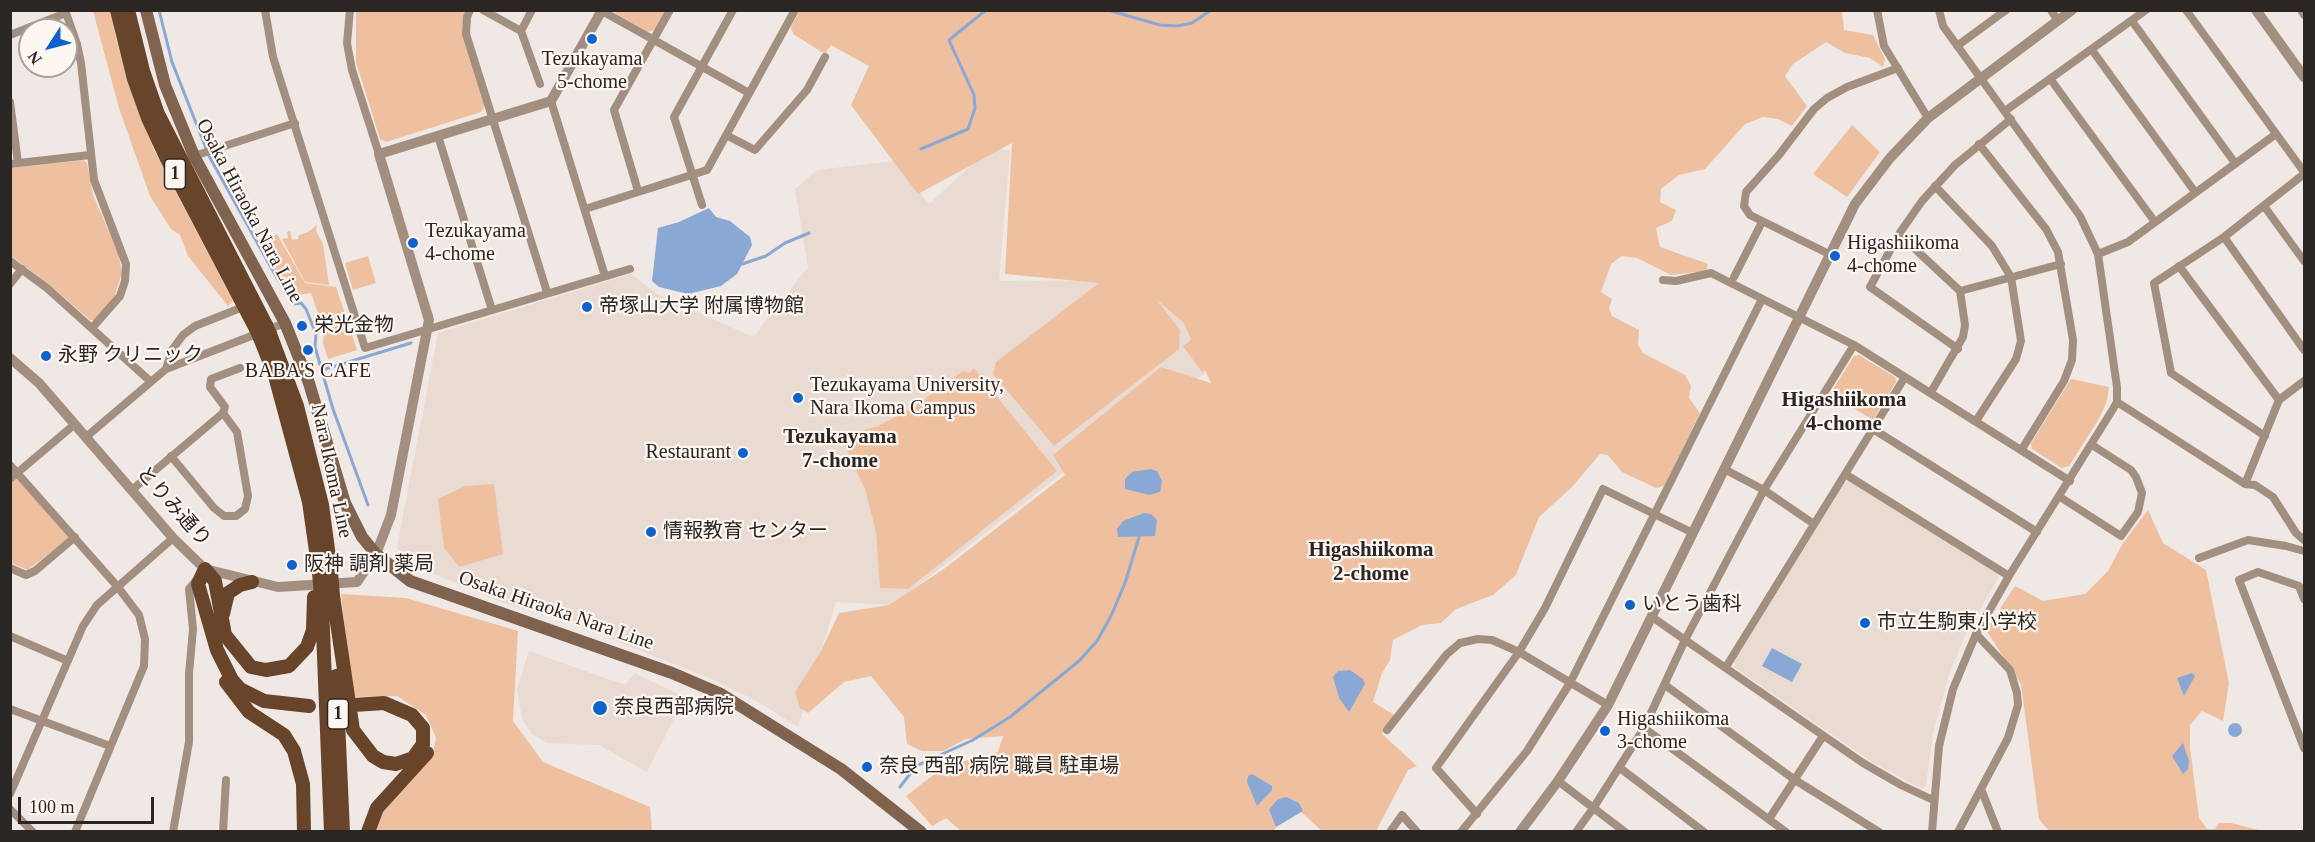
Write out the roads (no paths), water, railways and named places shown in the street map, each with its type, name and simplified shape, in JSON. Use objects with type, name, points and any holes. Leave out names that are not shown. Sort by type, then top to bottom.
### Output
[{"type":"main road","name":"Nara Ikoma Line","points":[[117,10],[134,79],[148,118],[167,159],[263,331],[278,384],[309,502],[321,572],[343,831]]},
{"type":"main road","name":"Nara Ikoma Line","points":[[128,10],[143,71],[158,114],[297,406],[322,505],[321,572]]},
{"type":"main road","name":"Osaka Hiraoka Nara Line","points":[[146,10],[165,85],[194,156],[285,323],[309,383],[345,503],[362,537],[376,554],[410,581],[672,673],[721,694],[841,769],[921,831]]},
{"type":"main road","points":[[217,650],[232,680],[249,696],[264,701],[309,704],[262,696],[244,685],[231,662],[215,581],[205,569],[198,584],[221,671],[235,698],[249,712],[284,735],[294,751],[303,784],[304,831]]},
{"type":"main road","points":[[321,572],[323,596],[353,730],[373,756],[384,762],[396,764],[413,758],[423,744],[423,728],[412,715],[384,703],[353,702],[389,698],[417,710],[430,724],[431,736],[423,759],[377,808],[368,831]]},
{"type":"main road","points":[[252,582],[240,585],[228,592],[223,609],[225,635],[251,667],[266,670],[289,666],[307,646],[323,596]]},
{"type":"main road","name":"Nara Ikoma Line","points":[[323,596],[331,831]]},
{"type":"street","points":[[264,10],[273,57],[365,348],[630,269]]},
{"type":"street","points":[[350,10],[347,43],[352,70],[429,320],[399,483],[391,514],[376,554]]},
{"type":"street","points":[[470,10],[467,16],[466,34],[547,292]]},
{"type":"street","points":[[483,10],[521,31],[540,84]]},
{"type":"street","points":[[521,31],[532,10]]},
{"type":"street","points":[[638,191],[614,110],[670,10]]},
{"type":"street","points":[[702,205],[674,117],[733,10]]},
{"type":"street","points":[[585,208],[707,170],[795,10]]},
{"type":"street","points":[[1877,10],[1884,46],[1928,118]]},
{"type":"street","points":[[1932,831],[1939,747],[1953,689],[1976,634],[2009,576],[2092,446],[2117,402],[2117,387],[2098,254],[2080,216],[1943,26],[1939,10]]},
{"type":"street","points":[[1957,46],[2006,10]]},
{"type":"street","points":[[2051,10],[2058,21]]},
{"type":"street","points":[[1520,831],[1558,781],[1608,705],[1855,204],[1890,158],[1928,118],[2072,10]]},
{"type":"street","points":[[1958,349],[1870,287],[1899,234],[1935,186],[2008,115],[2051,80],[2146,10]]},
{"type":"street","points":[[2186,10],[2304,173],[2224,237],[2154,283],[2171,374],[2265,436]]},
{"type":"street","points":[[2256,10],[2304,77]]},
{"type":"street","points":[[2301,10],[2304,15]]},
{"type":"street","points":[[379,154],[550,101],[602,11],[749,93]]},
{"type":"street","points":[[10,35],[65,12],[77,44],[90,155],[99,200],[126,264],[125,281],[120,296],[92,328]]},
{"type":"street","points":[[2132,21],[2235,163]]},
{"type":"street","points":[[2092,50],[2195,192]]},
{"type":"street","points":[[726,135],[755,150],[807,90],[825,57]]},
{"type":"street","points":[[1829,254],[1750,215],[1744,206],[1746,192],[1779,155],[1814,109],[1847,87],[1898,68]]},
{"type":"street","points":[[2051,80],[2155,222]]},
{"type":"street","points":[[550,101],[605,276]]},
{"type":"street","points":[[10,102],[14,163],[90,155]]},
{"type":"street","points":[[194,156],[294,123]]},
{"type":"street","points":[[2098,254],[2128,242],[2276,134]]},
{"type":"street","points":[[438,136],[492,310]]},
{"type":"street","points":[[1979,144],[2046,230],[2061,264],[2073,340],[2072,360],[2064,381],[2022,449]]},
{"type":"street","points":[[1935,186],[1992,246],[2011,277],[2020,341],[2016,359],[1976,421]]},
{"type":"street","points":[[2264,206],[2304,261]]},
{"type":"street","points":[[1734,277],[1762,222]]},
{"type":"street","points":[[1899,234],[1960,291],[1965,325],[1958,349],[1931,392]]},
{"type":"street","points":[[2224,237],[2304,350]]},
{"type":"street","points":[[10,261],[47,288],[150,381]]},
{"type":"street","points":[[1960,291],[2061,264]]},
{"type":"street","points":[[2179,266],[2278,400]]},
{"type":"street","points":[[10,284],[22,269]]},
{"type":"street","points":[[1663,280],[1676,281],[1711,273],[1854,345],[2070,481]]},
{"type":"street","points":[[1461,831],[1527,751],[1570,683],[1657,514],[1762,299]]},
{"type":"street","points":[[166,369],[172,350],[183,334],[238,309]]},
{"type":"street","points":[[86,437],[166,369],[285,323]]},
{"type":"street","points":[[1576,831],[1620,768],[1644,728],[1685,640],[1764,490],[1854,345]]},
{"type":"street","name":"とりみ通り","points":[[10,358],[39,384],[133,489],[173,538],[205,569],[278,587],[357,582],[376,554]]},
{"type":"street","points":[[133,489],[223,413],[225,407],[210,387],[211,379],[240,368]]},
{"type":"street","points":[[1726,667],[1905,377]]},
{"type":"street","points":[[2245,484],[2278,400],[2304,381]]},
{"type":"street","points":[[2117,402],[2245,484],[2255,485],[2273,497],[2296,532],[2304,540]]},
{"type":"street","points":[[171,456],[224,516],[236,516],[245,509],[248,496],[237,432],[223,413]]},
{"type":"street","points":[[10,479],[75,424]]},
{"type":"street","points":[[1873,429],[2037,532]]},
{"type":"street","points":[[2060,496],[2121,536],[2138,512],[2142,493],[2136,477],[2130,470],[2092,446]]},
{"type":"street","points":[[10,465],[19,471],[139,615],[145,648],[144,666],[75,831]]},
{"type":"street","points":[[1724,469],[1764,490],[1814,524]]},
{"type":"street","points":[[1845,474],[2009,576]]},
{"type":"street","points":[[1477,814],[1436,768],[1519,652],[1545,608],[1603,489],[1693,532]]},
{"type":"street","points":[[10,568],[26,575],[35,572],[75,537]]},
{"type":"street","points":[[10,794],[83,626],[97,605],[173,538]]},
{"type":"street","points":[[2199,558],[2248,540],[2275,543],[2304,551]]},
{"type":"street","points":[[173,831],[189,742],[189,674],[193,629],[189,589],[205,569]]},
{"type":"street","points":[[2304,599],[2300,586],[2258,572],[2239,580],[2304,748]]},
{"type":"street","points":[[1652,617],[1823,736],[1901,785],[1933,800]]},
{"type":"street","points":[[1958,831],[2014,722],[2018,699],[2010,670],[1976,634]]},
{"type":"street","points":[[10,636],[68,661]]},
{"type":"street","points":[[1387,730],[1447,654],[1460,643],[1478,639],[1492,640],[1519,652],[1608,705]]},
{"type":"street","points":[[1665,685],[1795,780],[1879,831]]},
{"type":"street","points":[[10,709],[110,746]]},
{"type":"street","points":[[1644,728],[1786,831]]},
{"type":"street","points":[[1769,819],[1823,736]]},
{"type":"street","points":[[1620,768],[1704,831]]},
{"type":"street","points":[[224,831],[226,780]]},
{"type":"street","points":[[1558,781],[1625,831]]},
{"type":"street","points":[[1981,789],[1998,831]]},
{"type":"street","points":[[10,809],[33,831]]},
{"type":"street","points":[[1390,831],[1402,815],[1417,831]]},
{"type":"water","points":[[709,208],[716,217],[730,221],[750,237],[752,245],[737,274],[721,286],[688,294],[659,287],[652,281],[658,228],[679,222]]},
{"type":"water","points":[[1151,469],[1157,471],[1162,481],[1160,492],[1149,495],[1125,489],[1125,479],[1132,472]]},
{"type":"water","points":[[1144,513],[1151,514],[1157,520],[1155,536],[1118,537],[1117,529],[1123,521]]},
{"type":"water","points":[[1772,648],[1802,664],[1792,682],[1762,666]]},
{"type":"water","points":[[1350,670],[1363,679],[1365,684],[1349,712],[1339,698],[1333,677],[1338,671]]},
{"type":"water","points":[[2192,673],[2195,676],[2184,696],[2177,678]]},
{"type":"water","points":[[2235,723],[2240,725],[2242,730],[2240,735],[2235,737],[2230,735],[2228,730],[2230,725]]},
{"type":"water","points":[[2183,743],[2189,761],[2188,769],[2183,774],[2172,756]]},
{"type":"water","points":[[1252,774],[1272,786],[1272,790],[1257,806],[1247,782],[1248,776]]},
{"type":"water","points":[[1286,797],[1299,803],[1303,811],[1276,827],[1269,810],[1277,800]]},
{"type":"waterway","points":[[159,10],[172,62],[209,156],[277,278],[294,304],[301,303],[306,309],[316,334],[315,347],[333,409],[368,505]]},
{"type":"waterway","points":[[921,149],[968,129],[975,108],[974,95],[949,40],[986,10]]},
{"type":"waterway","points":[[1108,10],[1160,25],[1177,26],[1192,23],[1211,10]]},
{"type":"waterway","points":[[742,264],[766,256],[785,243],[809,233]]},
{"type":"waterway","points":[[322,370],[411,343]]},
{"type":"waterway","points":[[900,787],[916,766],[973,740],[1010,717],[1079,661],[1097,641],[1111,616],[1125,583],[1139,537]]},
{"type":"place","name":"Tezukayama 5-chome","points":[[592,39]]},
{"type":"place","name":"Tezukayama 4-chome","points":[[413,243]]},
{"type":"place","name":"Higashiikoma 4-chome","points":[[1835,256]]},
{"type":"place","name":"帝塚山大学 附属博物館","points":[[587,307]]},
{"type":"place","name":"栄光金物","points":[[302,326]]},
{"type":"place","name":"BABA'S CAFE","points":[[308,350]]},
{"type":"place","name":"永野 クリニック","points":[[46,356]]},
{"type":"place","name":"Tezukayama University, Nara Ikoma Campus","points":[[798,398]]},
{"type":"place","name":"Restaurant","points":[[743,453]]},
{"type":"place","name":"情報教育 センター","points":[[651,532]]},
{"type":"place","name":"阪神 調剤 薬局","points":[[292,565]]},
{"type":"place","name":"いとう歯科","points":[[1630,605]]},
{"type":"place","name":"市立生駒東小学校","points":[[1865,623]]},
{"type":"place","name":"奈良西部病院","points":[[600,708]]},
{"type":"place","name":"Higashiikoma 3-chome","points":[[1605,731]]},
{"type":"place","name":"奈良 西部 病院 職員 駐車場","points":[[867,767]]},
{"type":"district","name":"Higashiikoma 4-chome","points":[[1844,413]]},
{"type":"district","name":"Tezukayama 7-chome","points":[[840,450]]},
{"type":"district","name":"Higashiikoma 2-chome","points":[[1371,563]]}]
